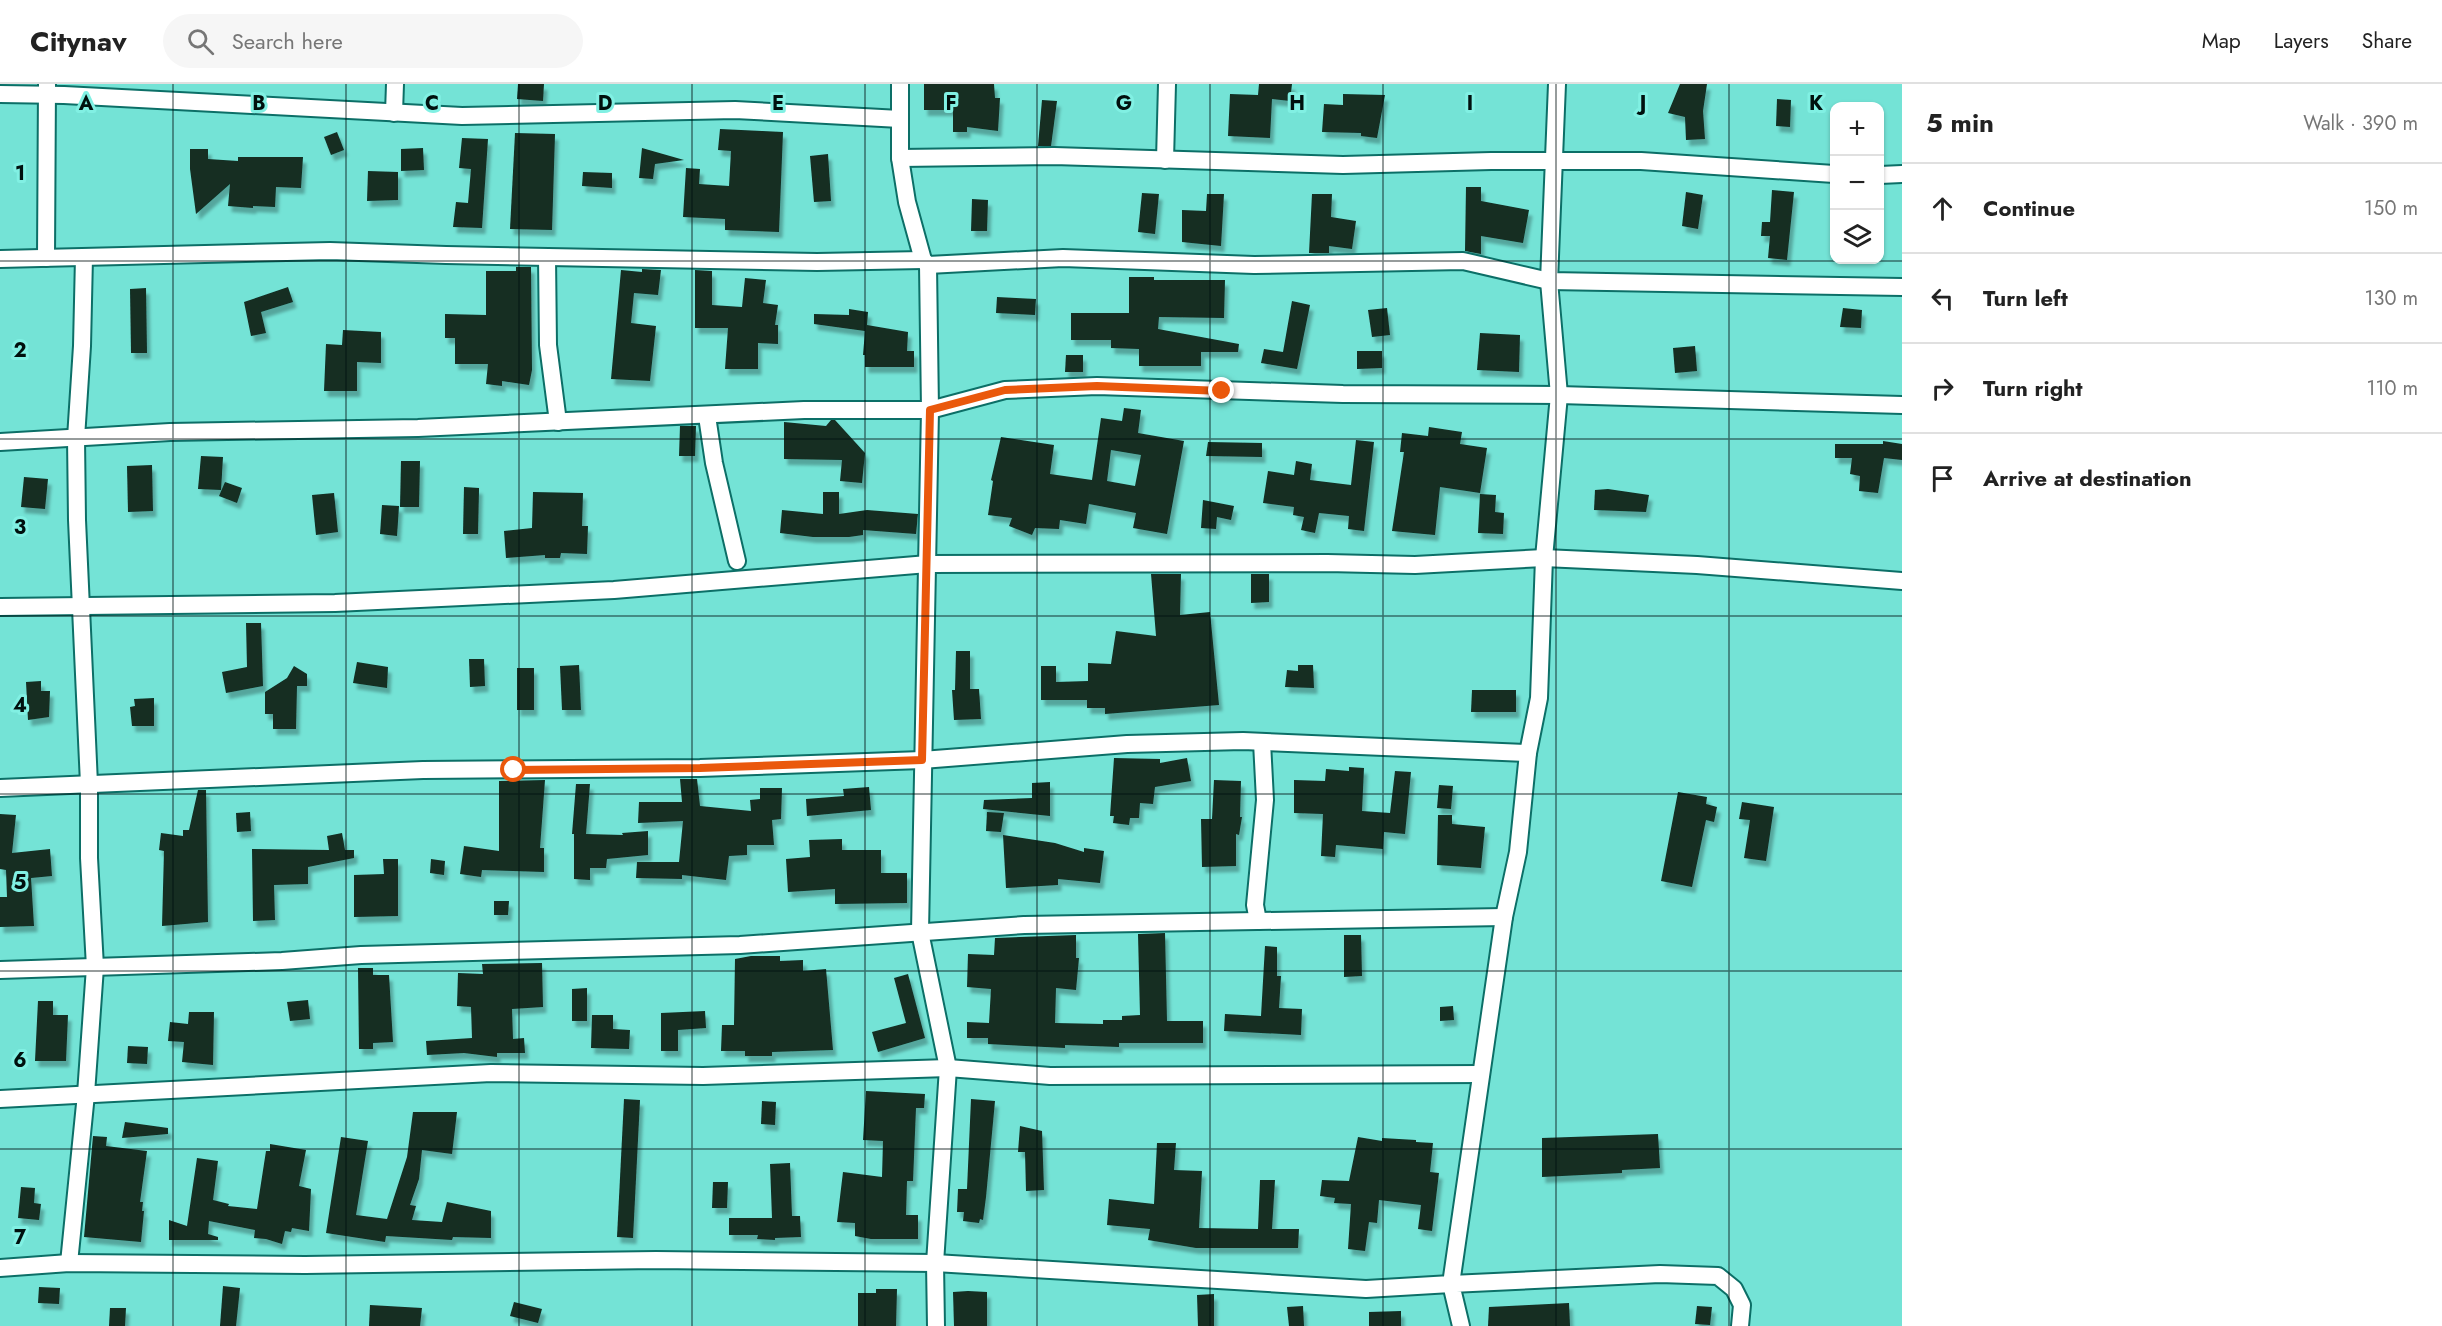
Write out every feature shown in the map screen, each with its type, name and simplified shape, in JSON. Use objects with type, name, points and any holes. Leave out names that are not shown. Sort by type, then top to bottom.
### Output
[{"type":"street","points":[[394,113],[395,84]]},
{"type":"street","points":[[900,84],[900,158],[907,202],[926,263],[930,410],[920,932],[948,1068],[935,1263],[936,1326]]},
{"type":"street","points":[[1165,160],[1167,84]]},
{"type":"street","points":[[1461,1326],[1451,1284],[1504,917],[1518,852],[1528,753],[1539,698],[1544,558],[1559,395],[1549,281],[1557,84]]},
{"type":"street","points":[[46,258],[47,89]]},
{"type":"street","points":[[0,94],[47,89],[462,116],[735,110],[900,119]]},
{"type":"street","points":[[900,158],[1054,156],[1343,165],[1641,161],[1830,174]]},
{"type":"street","points":[[1884,175],[1902,174]]},
{"type":"street","points":[[0,259],[330,251],[926,263],[1063,258],[1254,265],[1463,261],[1549,281],[1902,287]]},
{"type":"street","points":[[69,1263],[86,1094],[95,967],[89,858],[89,784],[76,438],[82,346],[84,257]]},
{"type":"street","points":[[547,257],[548,345],[558,422]]},
{"type":"street","points":[[0,442],[170,432],[418,428],[804,410],[930,410],[1005,390],[1097,386],[1343,394],[1559,395],[1902,405]]},
{"type":"street","points":[[707,416],[714,463],[738,561]]},
{"type":"street","points":[[0,607],[335,603],[602,590],[928,564],[1415,565],[1544,558],[1697,565],[1902,580]]},
{"type":"street","points":[[0,788],[411,770],[700,768],[922,760],[1127,744],[1262,742],[1528,753]]},
{"type":"street","points":[[1258,921],[1255,905],[1265,800],[1262,742]]},
{"type":"street","points":[[0,970],[361,956],[740,945],[1024,925],[1504,917]]},
{"type":"street","points":[[0,1099],[491,1073],[703,1076],[948,1068],[1061,1076],[1481,1074]]},
{"type":"street","points":[[0,1268],[69,1263],[305,1265],[656,1260],[935,1263],[1366,1289],[1660,1274],[1718,1276],[1734,1289],[1742,1305],[1740,1326]]},
{"type":"building","points":[[518,84],[544,84],[543,101],[517,99]]},
{"type":"building","points":[[924,84],[994,84],[995,98],[1000,98],[998,131],[967,127],[967,132],[953,132],[953,110],[924,110]]},
{"type":"building","points":[[1259,84],[1292,84],[1290,101],[1272,99],[1270,138],[1228,136],[1230,94],[1258,95]]},
{"type":"building","points":[[1680,84],[1707,84],[1703,111],[1705,139],[1686,140],[1685,117],[1668,113]]},
{"type":"building","points":[[1343,94],[1385,95],[1377,138],[1361,136],[1361,133],[1322,132],[1324,104],[1343,105]]},
{"type":"building","points":[[1777,99],[1791,100],[1790,127],[1776,126]]},
{"type":"building","points":[[1042,100],[1057,101],[1051,146],[1038,146]]},
{"type":"building","points":[[720,129],[783,132],[779,232],[725,230],[725,219],[683,217],[686,168],[700,169],[699,184],[729,186],[731,151],[718,150]]},
{"type":"building","points":[[337,132],[344,150],[331,155],[324,137]]},
{"type":"building","points":[[515,133],[555,134],[552,230],[510,229]]},
{"type":"building","points":[[462,138],[488,139],[482,228],[453,227],[456,202],[468,203],[471,169],[459,168]]},
{"type":"building","points":[[423,148],[424,170],[401,171],[401,149]]},
{"type":"building","points":[[642,148],[684,160],[655,164],[653,179],[639,178]]},
{"type":"building","points":[[190,149],[208,149],[208,159],[238,161],[238,157],[303,157],[301,188],[276,187],[275,207],[253,206],[253,208],[228,206],[230,184],[196,214],[190,169]]},
{"type":"building","points":[[828,154],[831,201],[814,202],[810,156]]},
{"type":"building","points":[[368,171],[398,172],[398,200],[367,201]]},
{"type":"building","points":[[583,172],[612,173],[612,188],[582,186]]},
{"type":"building","points":[[1466,187],[1481,187],[1481,201],[1529,210],[1523,243],[1481,236],[1481,254],[1465,251]]},
{"type":"building","points":[[1772,190],[1794,192],[1787,260],[1768,258],[1770,236],[1761,236],[1762,222],[1770,222]]},
{"type":"building","points":[[1686,192],[1703,195],[1698,229],[1682,226]]},
{"type":"building","points":[[1142,193],[1159,194],[1155,234],[1138,232]]},
{"type":"building","points":[[1207,194],[1224,194],[1221,246],[1182,242],[1182,210],[1206,211]]},
{"type":"building","points":[[1312,194],[1332,194],[1331,217],[1356,221],[1352,249],[1329,246],[1329,253],[1309,253]]},
{"type":"building","points":[[972,199],[988,200],[987,231],[971,231]]},
{"type":"building","points":[[516,267],[531,267],[532,370],[529,385],[502,381],[502,386],[486,384],[488,364],[455,364],[455,338],[445,338],[445,314],[486,315],[486,271],[516,271]]},
{"type":"building","points":[[642,269],[661,270],[658,295],[634,293],[631,323],[656,326],[650,381],[611,379],[621,270],[642,272]]},
{"type":"building","points":[[695,270],[712,271],[712,305],[742,307],[745,278],[766,280],[763,303],[778,305],[775,325],[778,325],[778,344],[758,343],[758,369],[725,369],[728,328],[695,328]]},
{"type":"building","points":[[1129,277],[1154,277],[1154,280],[1225,280],[1224,318],[1159,317],[1158,329],[1239,344],[1238,352],[1201,352],[1201,366],[1139,366],[1139,349],[1111,348],[1111,340],[1071,340],[1071,313],[1129,313]]},
{"type":"building","points":[[288,287],[293,302],[261,312],[266,333],[251,336],[244,302]]},
{"type":"building","points":[[146,288],[147,353],[131,353],[130,289]]},
{"type":"building","points":[[997,297],[1036,299],[1035,315],[996,313]]},
{"type":"building","points":[[1292,301],[1310,305],[1297,369],[1261,363],[1264,349],[1283,352]]},
{"type":"building","points":[[1387,308],[1390,335],[1372,337],[1368,310]]},
{"type":"building","points":[[1843,308],[1862,310],[1861,328],[1840,327]]},
{"type":"building","points":[[849,309],[868,312],[867,325],[908,332],[907,351],[914,351],[914,367],[865,367],[865,355],[863,355],[865,331],[814,324],[814,314],[849,315]]},
{"type":"building","points":[[343,330],[381,332],[381,363],[357,362],[357,391],[324,391],[326,344],[342,345]]},
{"type":"building","points":[[1480,333],[1520,335],[1519,372],[1477,370]]},
{"type":"building","points":[[1695,346],[1697,371],[1675,373],[1673,348]]},
{"type":"building","points":[[1357,351],[1382,351],[1382,368],[1357,369]]},
{"type":"building","points":[[1066,355],[1083,355],[1083,372],[1065,372]]},
{"type":"building","points":[[1124,408],[1141,410],[1138,433],[1184,441],[1167,534],[1133,528],[1136,513],[1089,504],[1086,524],[1060,520],[1059,529],[1035,528],[1032,535],[1009,526],[1012,518],[988,515],[993,481],[991,480],[1001,437],[1054,445],[1050,474],[1092,480],[1101,418],[1122,421]],"holes":[[[1111,450],[1141,455],[1135,486],[1107,481]]]},
{"type":"building","points":[[831,420],[835,420],[865,453],[862,483],[840,481],[842,460],[784,459],[784,422],[826,426]]},
{"type":"building","points":[[680,426],[696,426],[695,456],[679,456]]},
{"type":"building","points":[[1429,427],[1462,432],[1460,444],[1487,448],[1480,493],[1440,487],[1435,535],[1392,531],[1404,452],[1400,452],[1402,433],[1428,436]]},
{"type":"building","points":[[1356,440],[1374,442],[1364,531],[1348,529],[1349,516],[1319,513],[1315,533],[1301,530],[1304,517],[1293,515],[1294,507],[1263,503],[1268,471],[1294,475],[1296,461],[1312,464],[1310,480],[1351,485]]},
{"type":"building","points":[[1883,441],[1902,444],[1902,460],[1884,458],[1878,493],[1859,491],[1860,476],[1850,474],[1852,458],[1835,458],[1835,444],[1883,444]]},
{"type":"building","points":[[1208,442],[1262,443],[1262,457],[1206,456]]},
{"type":"building","points":[[201,456],[223,457],[221,490],[198,489]]},
{"type":"building","points":[[401,461],[420,461],[419,507],[400,507]]},
{"type":"building","points":[[152,465],[153,511],[128,512],[127,466]]},
{"type":"building","points":[[24,477],[48,479],[45,509],[21,507]]},
{"type":"building","points":[[225,482],[242,488],[237,503],[219,496]]},
{"type":"building","points":[[464,487],[479,488],[478,534],[463,534]]},
{"type":"building","points":[[1608,489],[1649,495],[1646,512],[1594,510],[1595,490]]},
{"type":"building","points":[[533,492],[583,493],[582,526],[588,526],[587,554],[561,553],[560,558],[545,558],[545,555],[506,558],[504,531],[532,528]]},
{"type":"building","points":[[823,492],[839,492],[839,514],[867,510],[918,514],[916,534],[863,530],[863,535],[849,537],[813,537],[780,533],[782,510],[823,514]]},
{"type":"building","points":[[334,493],[338,532],[316,535],[312,495]]},
{"type":"building","points":[[1480,494],[1496,495],[1495,512],[1504,513],[1503,534],[1478,533]]},
{"type":"building","points":[[1203,500],[1234,506],[1231,520],[1217,517],[1216,529],[1201,528]]},
{"type":"building","points":[[382,505],[399,506],[397,536],[380,534]]},
{"type":"building","points":[[1151,574],[1181,574],[1180,615],[1210,612],[1219,705],[1105,714],[1105,708],[1087,708],[1087,700],[1041,700],[1041,666],[1056,666],[1056,682],[1088,681],[1088,663],[1111,664],[1116,631],[1156,636]]},
{"type":"building","points":[[1251,574],[1269,574],[1269,602],[1251,603]]},
{"type":"building","points":[[246,623],[261,623],[263,686],[226,693],[222,672],[247,667]]},
{"type":"building","points":[[956,651],[970,651],[970,689],[979,689],[981,719],[954,720],[952,690],[955,690]]},
{"type":"building","points":[[469,659],[484,659],[485,686],[470,687]]},
{"type":"building","points":[[357,662],[388,667],[387,688],[353,683]]},
{"type":"building","points":[[579,665],[581,710],[562,710],[560,666]]},
{"type":"building","points":[[1298,665],[1313,665],[1314,688],[1285,687],[1287,670],[1298,671]]},
{"type":"building","points":[[294,666],[307,674],[307,686],[297,686],[296,729],[273,729],[273,714],[265,714],[265,692],[287,678]]},
{"type":"building","points":[[517,668],[534,668],[534,710],[517,710]]},
{"type":"building","points":[[41,681],[41,691],[50,691],[49,717],[28,720],[26,682]]},
{"type":"building","points":[[1472,690],[1516,690],[1516,712],[1471,712]]},
{"type":"building","points":[[154,698],[154,726],[132,726],[130,707],[135,706],[134,699]]},
{"type":"building","points":[[1114,758],[1160,759],[1160,763],[1187,758],[1191,781],[1155,787],[1153,804],[1140,803],[1139,818],[1130,818],[1129,825],[1113,823],[1114,816],[1110,816]]},
{"type":"building","points":[[1349,767],[1364,768],[1362,811],[1390,813],[1395,771],[1411,772],[1405,834],[1384,832],[1383,849],[1336,845],[1335,857],[1321,856],[1323,814],[1294,813],[1294,780],[1325,781],[1326,769],[1349,771]]},
{"type":"building","points":[[680,779],[697,779],[700,806],[751,811],[750,800],[760,799],[760,788],[782,788],[781,819],[772,820],[774,845],[747,845],[747,855],[729,856],[726,880],[682,875],[682,879],[636,878],[637,862],[679,862],[683,821],[638,823],[639,802],[682,802]]},
{"type":"building","points":[[545,780],[540,848],[544,848],[544,872],[482,870],[481,877],[460,874],[464,846],[499,851],[499,781]]},
{"type":"building","points":[[1214,780],[1241,781],[1240,817],[1242,817],[1239,835],[1236,834],[1236,866],[1202,867],[1201,819],[1212,819]]},
{"type":"building","points":[[1050,782],[1050,816],[983,809],[984,800],[1032,798],[1032,783]]},
{"type":"building","points":[[576,784],[590,784],[586,834],[623,835],[622,833],[648,831],[648,855],[607,859],[606,868],[590,868],[590,880],[574,879],[574,834],[572,834]]},
{"type":"building","points":[[1439,785],[1453,786],[1451,809],[1437,808]]},
{"type":"building","points":[[869,787],[871,810],[807,816],[806,799],[844,796],[843,789]]},
{"type":"building","points":[[198,790],[206,790],[208,922],[162,926],[164,851],[159,850],[161,833],[183,836],[183,830],[189,830]]},
{"type":"building","points":[[1678,792],[1707,797],[1706,804],[1717,807],[1714,822],[1706,820],[1692,887],[1661,881]]},
{"type":"building","points":[[1742,802],[1774,807],[1766,861],[1744,858],[1750,820],[1739,819]]},
{"type":"building","points":[[250,812],[251,831],[237,832],[236,813]]},
{"type":"building","points":[[987,812],[1004,813],[1001,832],[986,831]]},
{"type":"building","points":[[0,814],[16,815],[12,853],[50,849],[52,876],[31,878],[34,926],[0,927],[0,897],[7,897],[6,870],[0,869]]},
{"type":"building","points":[[1438,815],[1452,815],[1452,824],[1485,827],[1481,868],[1437,865]]},
{"type":"building","points":[[342,833],[345,850],[354,850],[354,858],[308,867],[308,884],[274,885],[275,920],[253,921],[252,849],[329,850],[327,836]]},
{"type":"building","points":[[1003,835],[1055,843],[1084,852],[1084,848],[1104,851],[1100,883],[1058,879],[1058,885],[1006,888]]},
{"type":"building","points":[[842,839],[842,850],[881,850],[881,873],[907,873],[907,903],[835,904],[835,889],[788,892],[786,859],[810,857],[809,840]]},
{"type":"building","points":[[383,859],[398,859],[398,916],[354,917],[354,875],[384,874]]},
{"type":"building","points":[[431,859],[445,861],[444,875],[430,873]]},
{"type":"building","points":[[494,901],[509,901],[508,915],[494,915]]},
{"type":"building","points":[[1165,933],[1167,1021],[1203,1021],[1203,1043],[1119,1043],[1119,1047],[1065,1045],[1065,1048],[988,1044],[988,1038],[967,1038],[967,1022],[989,1023],[991,989],[967,987],[968,954],[994,955],[995,938],[1076,935],[1076,958],[1079,958],[1076,990],[1056,988],[1055,1023],[1103,1024],[1103,1020],[1122,1020],[1122,1016],[1140,1015],[1138,934]]},
{"type":"building","points":[[1344,935],[1361,935],[1362,976],[1344,977]]},
{"type":"building","points":[[1265,946],[1277,947],[1277,976],[1281,976],[1279,1008],[1302,1009],[1301,1035],[1224,1031],[1225,1014],[1261,1016]]},
{"type":"building","points":[[751,956],[780,956],[780,961],[803,960],[803,971],[826,969],[833,1050],[772,1052],[772,1056],[745,1056],[745,1051],[721,1051],[722,1025],[734,1025],[735,959]]},
{"type":"building","points":[[542,963],[543,1007],[512,1009],[513,1039],[524,1038],[525,1053],[497,1053],[497,1057],[464,1053],[427,1055],[426,1041],[472,1038],[471,1007],[457,1006],[458,973],[483,974],[482,964]]},
{"type":"building","points":[[358,968],[373,968],[373,975],[389,975],[393,1042],[373,1043],[373,1049],[359,1049]]},
{"type":"building","points":[[908,974],[925,1038],[878,1052],[872,1032],[906,1023],[894,978]]},
{"type":"building","points":[[587,988],[587,1021],[572,1021],[572,989]]},
{"type":"building","points":[[308,1000],[310,1019],[290,1021],[287,1002]]},
{"type":"building","points":[[38,1001],[53,1001],[53,1015],[68,1015],[66,1061],[35,1061]]},
{"type":"building","points":[[1453,1006],[1454,1020],[1440,1021],[1440,1007]]},
{"type":"building","points":[[705,1011],[706,1028],[678,1030],[678,1051],[661,1051],[661,1013]]},
{"type":"building","points":[[189,1012],[214,1012],[213,1065],[182,1062],[184,1042],[168,1041],[170,1022],[188,1024]]},
{"type":"building","points":[[592,1015],[613,1015],[613,1029],[630,1030],[629,1049],[591,1048]]},
{"type":"building","points":[[128,1046],[148,1047],[147,1064],[127,1063]]},
{"type":"building","points":[[866,1091],[925,1094],[924,1108],[916,1108],[913,1181],[907,1181],[906,1215],[918,1215],[918,1239],[871,1239],[855,1236],[855,1223],[837,1222],[843,1172],[882,1177],[883,1141],[863,1140]]},
{"type":"building","points":[[624,1099],[640,1100],[633,1238],[617,1237]]},
{"type":"building","points":[[971,1099],[995,1101],[983,1220],[980,1219],[979,1223],[963,1221],[964,1212],[957,1212],[958,1189],[967,1189]]},
{"type":"building","points":[[762,1101],[776,1102],[775,1125],[761,1124]]},
{"type":"building","points":[[413,1112],[457,1112],[452,1154],[422,1150],[419,1179],[410,1205],[416,1206],[412,1220],[442,1222],[447,1202],[491,1211],[491,1238],[453,1237],[452,1240],[386,1236],[385,1242],[326,1233],[341,1137],[368,1141],[356,1215],[387,1219],[407,1157]]},
{"type":"building","points":[[125,1122],[168,1128],[168,1134],[122,1138]]},
{"type":"building","points":[[1020,1126],[1042,1131],[1044,1190],[1026,1191],[1025,1152],[1018,1152]]},
{"type":"building","points":[[1658,1134],[1660,1168],[1622,1170],[1622,1173],[1542,1177],[1542,1138]]},
{"type":"building","points":[[93,1136],[107,1137],[106,1146],[147,1151],[140,1202],[143,1202],[142,1211],[144,1211],[141,1242],[84,1237]]},
{"type":"building","points":[[1358,1137],[1382,1141],[1382,1138],[1433,1143],[1430,1172],[1439,1173],[1432,1231],[1418,1229],[1421,1205],[1379,1200],[1377,1223],[1369,1222],[1365,1251],[1348,1249],[1351,1204],[1334,1203],[1335,1198],[1320,1196],[1322,1180],[1349,1181]]},
{"type":"building","points":[[1157,1143],[1176,1143],[1174,1170],[1202,1171],[1199,1228],[1258,1229],[1260,1180],[1275,1180],[1272,1229],[1299,1229],[1298,1248],[1196,1248],[1148,1240],[1150,1229],[1107,1225],[1109,1199],[1154,1204]]},
{"type":"building","points":[[270,1144],[306,1150],[299,1186],[311,1189],[309,1231],[292,1228],[291,1232],[285,1231],[282,1244],[254,1238],[255,1230],[209,1221],[208,1234],[218,1237],[218,1240],[169,1240],[169,1220],[187,1226],[197,1158],[218,1161],[213,1200],[229,1204],[228,1206],[257,1209],[266,1151],[270,1151]]},
{"type":"building","points":[[790,1163],[792,1216],[800,1216],[801,1237],[775,1238],[775,1240],[757,1239],[758,1235],[729,1235],[729,1218],[772,1218],[770,1164]]},
{"type":"building","points":[[713,1182],[728,1182],[727,1208],[712,1208]]},
{"type":"building","points":[[21,1187],[35,1188],[34,1203],[41,1204],[39,1220],[18,1218]]},
{"type":"building","points":[[223,1286],[240,1288],[236,1326],[220,1326]]},
{"type":"building","points":[[39,1287],[60,1288],[59,1304],[38,1303]]},
{"type":"building","points":[[876,1289],[897,1289],[896,1326],[858,1326],[858,1293],[876,1293]]},
{"type":"building","points":[[953,1292],[987,1292],[987,1326],[954,1326]]},
{"type":"building","points":[[1214,1294],[1214,1326],[1198,1326],[1197,1295]]},
{"type":"building","points":[[514,1302],[542,1309],[538,1323],[510,1316]]},
{"type":"building","points":[[1569,1303],[1570,1326],[1488,1326],[1489,1307]]},
{"type":"building","points":[[370,1305],[422,1308],[420,1326],[369,1326]]},
{"type":"building","points":[[1303,1306],[1304,1326],[1289,1326],[1287,1307]]},
{"type":"building","points":[[1697,1306],[1712,1307],[1710,1325],[1695,1324]]},
{"type":"building","points":[[110,1308],[126,1308],[125,1326],[109,1326]]},
{"type":"building","points":[[1401,1311],[1401,1326],[1369,1326],[1369,1312]]},
{"type":"route","points":[[514,770],[700,768],[922,760],[930,410],[1005,390],[1097,386],[1222,391]]}]
